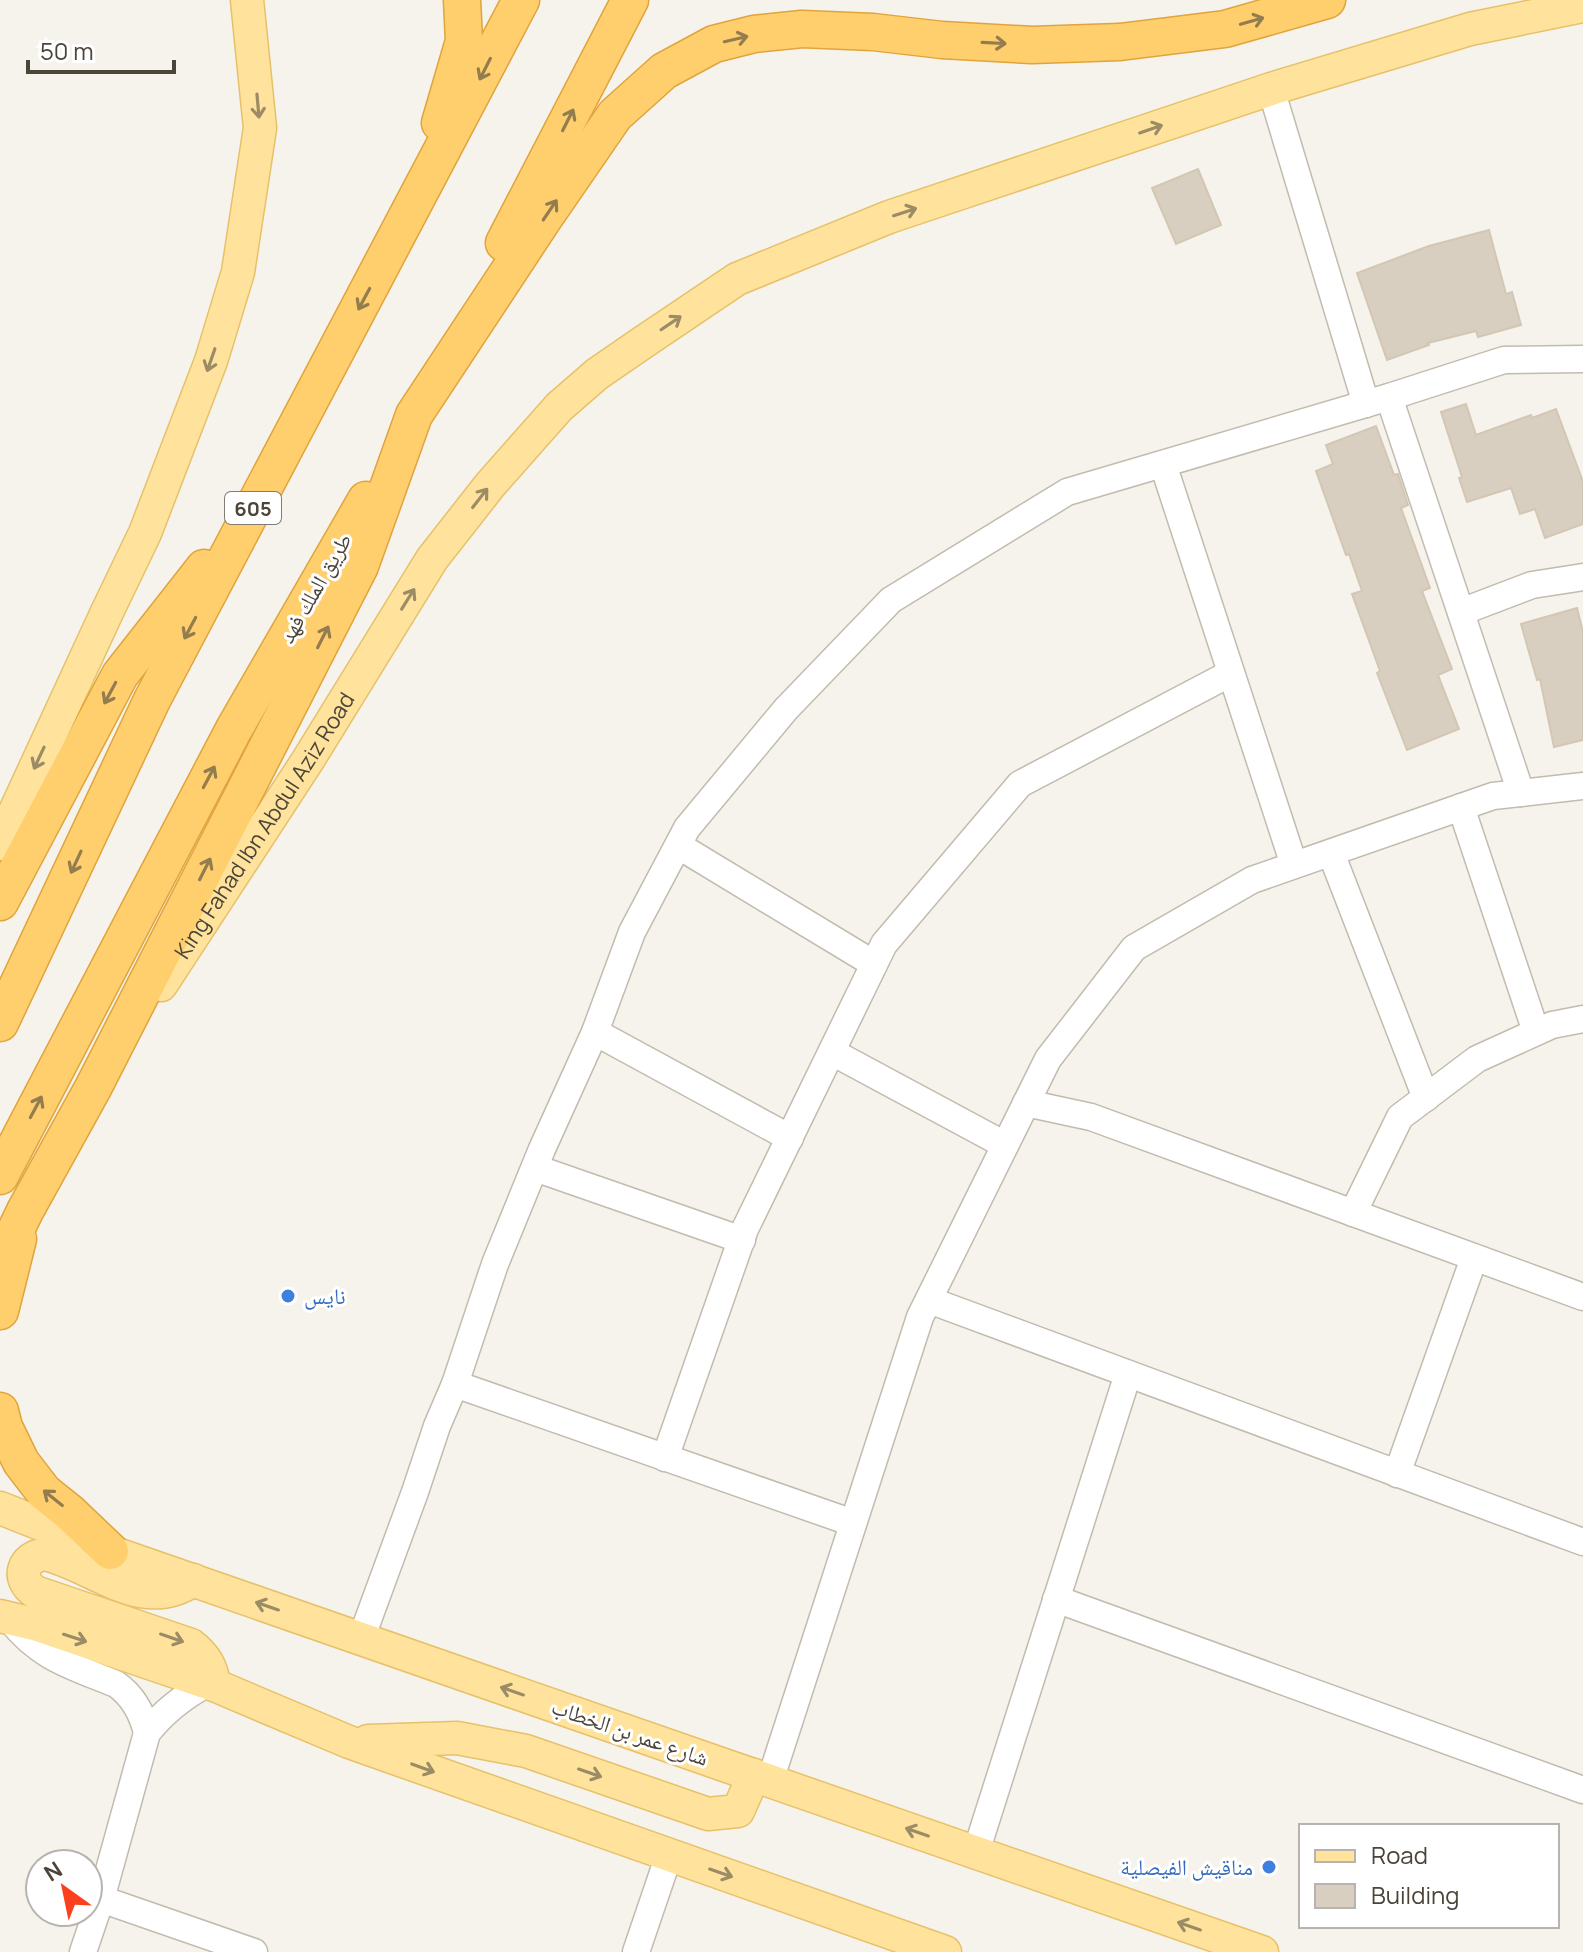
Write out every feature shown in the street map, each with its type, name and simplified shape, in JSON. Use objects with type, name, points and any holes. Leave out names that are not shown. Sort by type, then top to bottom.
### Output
[{"type":"highway","points":[[418,197],[464,41],[462,0]]},
{"type":"highway","name":"605","points":[[0,1023],[152,700],[521,0]]},
{"type":"highway","name":"طريق الملك فهد","points":[[0,1176],[234,729],[414,415],[630,0]]},
{"type":"highway","points":[[0,1263],[360,566],[414,415],[615,115],[664,71],[714,44],[754,34],[802,29],[1032,45],[1120,42],[1225,29],[1327,0]]},
{"type":"highway","points":[[0,902],[120,675],[259,498]]},
{"type":"highway","points":[[0,1311],[25,1211]]},
{"type":"highway","points":[[0,1411],[21,1462],[44,1492],[110,1551]]},
{"type":"main road","points":[[0,844],[145,533],[211,361],[238,272],[260,128],[247,0]]},
{"type":"main road","name":"King Fahad Ibn Abdul Aziz Road","points":[[93,1088],[308,760],[432,559],[490,485],[559,407],[597,374],[737,279],[889,217],[1271,89],[1470,29],[1583,6]]},
{"type":"main road","points":[[0,1248],[25,1211]]},
{"type":"main road","name":"شارع عمر بن الخطاب","points":[[0,1508],[110,1551],[1262,1952]]},
{"type":"main road","points":[[193,1580],[175,1591],[144,1593],[45,1554],[31,1559],[24,1577],[35,1592],[191,1645],[205,1658],[213,1675],[211,1684]]},
{"type":"main road","points":[[5,1617],[38,1625],[211,1684],[349,1742],[945,1952]]},
{"type":"main road","points":[[349,1742],[457,1738],[526,1751],[708,1814],[738,1811],[762,1778]]},
{"type":"street","points":[[1271,89],[1378,401],[1461,612],[1521,793]]},
{"type":"street","points":[[361,1639],[455,1384],[495,1264],[595,1032],[632,932],[687,828],[786,709],[891,600],[1067,492],[1378,401],[1504,360],[1583,359]]},
{"type":"street","points":[[1163,464],[1294,865]]},
{"type":"street","points":[[1461,612],[1532,585],[1583,577]]},
{"type":"street","points":[[665,1458],[742,1240],[884,944],[1020,784],[1231,673]]},
{"type":"street","points":[[762,1778],[853,1523],[920,1317],[1048,1059],[1134,948],[1252,880],[1493,796],[1583,786]]},
{"type":"street","points":[[1461,807],[1536,1032]]},
{"type":"street","points":[[679,846],[874,964]]},
{"type":"street","points":[[1331,853],[1426,1098]]},
{"type":"street","points":[[1353,1213],[1400,1117],[1477,1059],[1552,1025],[1583,1019]]},
{"type":"street","points":[[595,1032],[790,1138]]},
{"type":"street","points":[[832,1052],[1005,1145]]},
{"type":"street","points":[[1026,1103],[1091,1117],[1583,1297]]},
{"type":"street","points":[[535,1168],[742,1240]]},
{"type":"street","points":[[1397,1474],[1474,1258]]},
{"type":"street","points":[[929,1300],[1583,1542]]},
{"type":"street","points":[[976,1852],[1128,1374]]},
{"type":"street","points":[[455,1384],[853,1523]]},
{"type":"street","points":[[1056,1599],[1583,1790]]},
{"type":"street","points":[[5,1617],[51,1657],[124,1690],[139,1709],[147,1733]]},
{"type":"street","points":[[104,1888],[147,1733],[174,1704],[211,1684]]},
{"type":"street","points":[[636,1952],[669,1855]]},
{"type":"street","points":[[104,1900],[254,1952]]},
{"type":"street","points":[[83,1952],[91,1928]]},
{"type":"building","points":[[1198,169],[1221,225],[1176,244],[1152,188]]},
{"type":"building","points":[[1489,230],[1506,294],[1512,292],[1521,325],[1478,337],[1476,331],[1428,343],[1387,360],[1357,273],[1429,246]]},
{"type":"building","points":[[1466,404],[1476,435],[1556,409],[1583,482],[1583,524],[1545,538],[1535,509],[1520,514],[1511,488],[1467,502],[1441,412]]},
{"type":"building","points":[[1376,426],[1408,505],[1401,508],[1430,588],[1422,591],[1452,669],[1438,675],[1459,729],[1407,750],[1377,673],[1380,671],[1352,594],[1362,591],[1316,471],[1333,464],[1326,445]]},
{"type":"building","points":[[1577,608],[1583,632],[1583,740],[1554,747],[1540,679],[1537,680],[1521,624]]},
{"type":"place","name":"نايس","points":[[288,1296]]},
{"type":"place","name":"مناقيش الفيصلية","points":[[1269,1867]]}]
